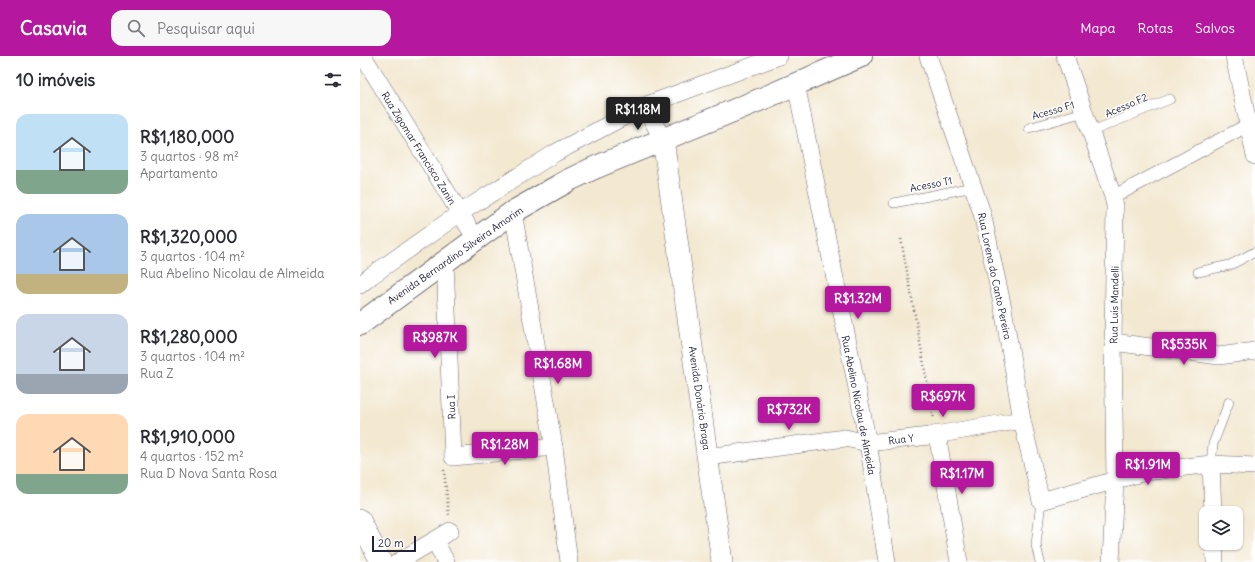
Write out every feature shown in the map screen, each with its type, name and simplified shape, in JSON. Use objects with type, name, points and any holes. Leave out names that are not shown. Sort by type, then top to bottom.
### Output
[{"type":"main road","name":"Avenida Bernardino Silveira Amorim","points":[[360,324],[513,212],[568,180],[861,56]]},
{"type":"street","name":"Rua Zigomar Francisco Zanin","points":[[363,56],[476,240]]},
{"type":"street","points":[[360,285],[460,213],[555,152],[644,106],[779,56]]},
{"type":"street","name":"Rua Lorena do Canto Pereira","points":[[928,56],[982,213],[1003,308],[1022,420],[1041,502]]},
{"type":"street","name":"Rua Luís Mandelli","points":[[1065,56],[1115,206],[1113,342],[1115,480],[1111,562]]},
{"type":"street","points":[[1234,56],[1255,156]]},
{"type":"street","name":"Rua Abelino Nicolau de Almeida","points":[[796,84],[868,443],[887,562]]},
{"type":"street","points":[[644,106],[664,140]]},
{"type":"street","points":[[1113,197],[1248,125]]},
{"type":"street","name":"Avenida Donário Braga","points":[[664,140],[722,562]]},
{"type":"street","points":[[513,212],[554,447],[569,562]]},
{"type":"street","name":"Rua I","points":[[445,261],[454,457]]},
{"type":"street","points":[[1113,342],[1219,356],[1255,351]]},
{"type":"street","name":"Rua Y","points":[[708,457],[846,438],[868,443],[929,436],[1022,420]]},
{"type":"street","points":[[937,434],[959,562]]},
{"type":"street","points":[[454,457],[554,447]]},
{"type":"street","points":[[1211,464],[1213,506]]},
{"type":"street","points":[[1041,502],[1145,472],[1211,464],[1255,466]]},
{"type":"street","points":[[360,520],[381,562]]},
{"type":"street","points":[[398,562],[450,531]]},
{"type":"street","points":[[435,541],[446,562]]},
{"type":"street","points":[[1214,550],[1215,562]]},
{"type":"lane","name":"Acesso F2","points":[[1090,132],[1170,99]]},
{"type":"lane","name":"Acesso F1","points":[[1029,128],[1084,112]]},
{"type":"lane","name":"Acesso T1","points":[[894,203],[973,187]]},
{"type":"lane","points":[[1198,272],[1230,265],[1255,252]]},
{"type":"lane","points":[[1211,464],[1213,444],[1228,402]]},
{"type":"lane","points":[[1040,562],[1036,545],[1041,502]]},
{"type":"path","points":[[901,239],[937,434]]},
{"type":"path","points":[[450,531],[444,467],[454,457]]}]
